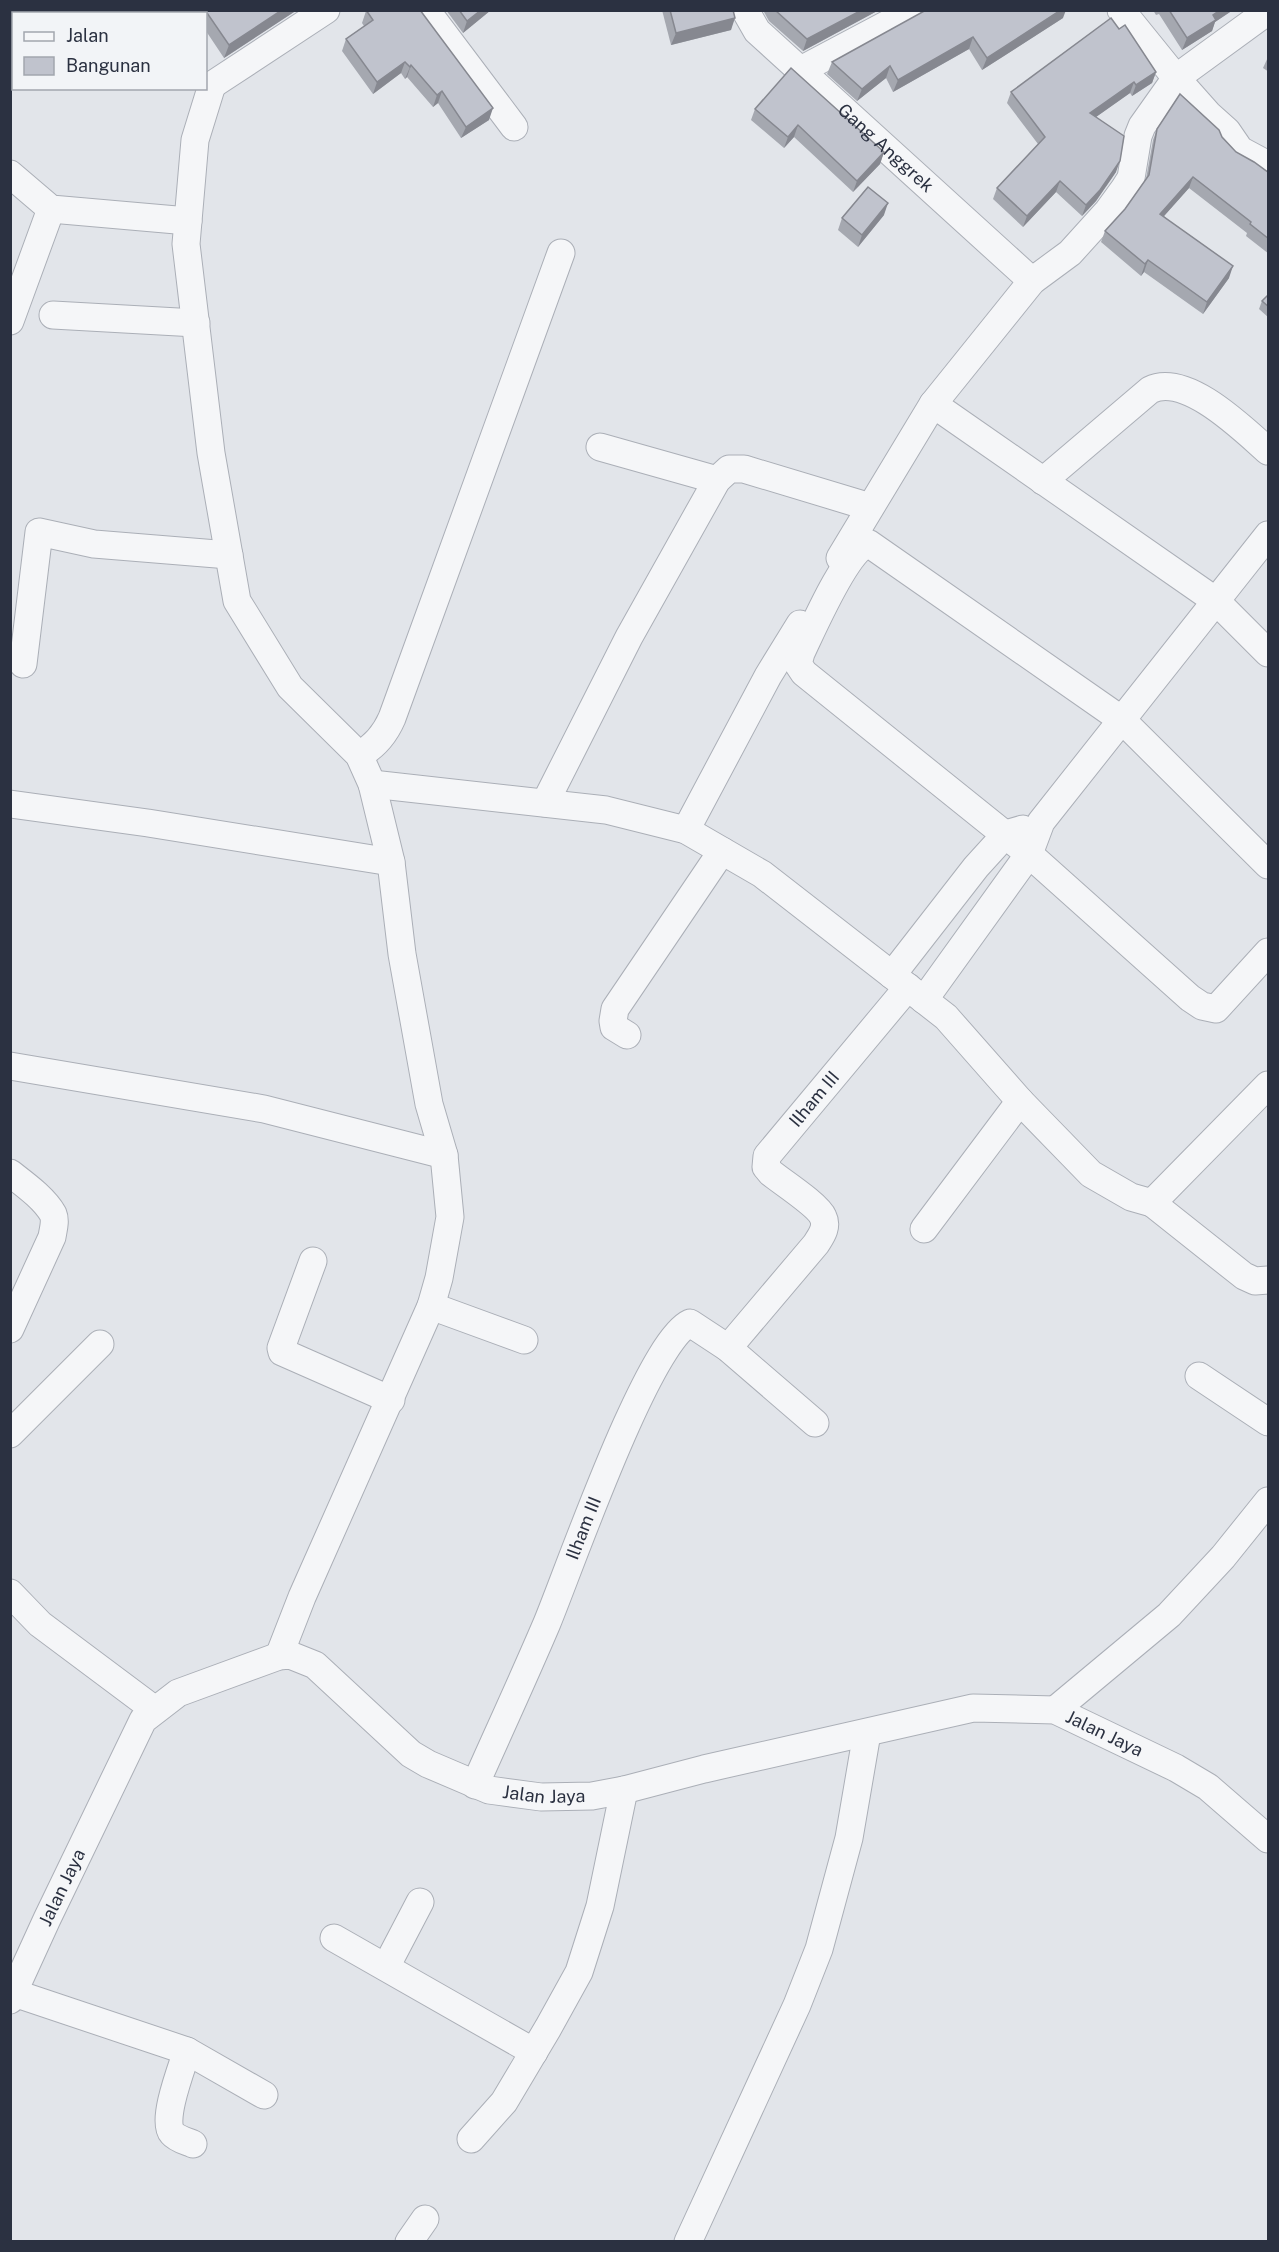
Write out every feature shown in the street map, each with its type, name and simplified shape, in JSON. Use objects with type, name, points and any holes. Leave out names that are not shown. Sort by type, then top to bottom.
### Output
[{"type":"street","points":[[426,10],[514,127]]},
{"type":"street","name":"Gang Anggrek","points":[[745,10],[757,30],[1032,282]]},
{"type":"street","points":[[801,70],[914,10]]},
{"type":"street","points":[[1121,10],[1176,78],[1208,114],[1227,131],[1240,150],[1269,165]]},
{"type":"street","points":[[686,830],[768,676],[933,404],[1032,282],[1070,253],[1114,204],[1131,178],[1138,136],[1142,126],[1176,78],[1269,11]]},
{"type":"street","points":[[209,81],[319,12]]},
{"type":"street","points":[[207,90],[195,140],[186,244],[211,453],[237,601],[290,687],[359,755],[372,784],[391,862],[402,954],[429,1104],[444,1155],[450,1216],[439,1278],[431,1306],[302,1597],[279,1656]]},
{"type":"street","points":[[10,174],[51,209],[188,221]]},
{"type":"street","points":[[10,321],[51,209]]},
{"type":"street","points":[[359,755],[381,738],[392,718],[561,253]]},
{"type":"street","points":[[54,315],[196,323]]},
{"type":"street","points":[[1042,481],[1150,390],[1160,386],[1175,387],[1206,401],[1269,451]]},
{"type":"street","points":[[933,404],[1216,601],[1269,653]]},
{"type":"street","points":[[600,447],[717,480]]},
{"type":"street","points":[[545,803],[629,637],[717,480],[729,469],[744,469],[870,507]]},
{"type":"street","points":[[23,664],[39,532],[94,544],[229,555]]},
{"type":"street","points":[[908,987],[983,916],[1029,854],[1041,822],[1269,535]]},
{"type":"street","points":[[1269,865],[1122,720],[868,543],[862,545],[848,562],[798,664],[804,672],[1006,834],[1171,982],[1202,1006],[1216,1009],[1269,952]]},
{"type":"street","points":[[372,784],[606,810],[686,830],[762,874],[946,1017],[1020,1101],[1091,1174],[1131,1197],[1152,1203],[1244,1276],[1255,1281],[1269,1280]]},
{"type":"street","points":[[10,804],[148,823],[391,862]]},
{"type":"street","points":[[908,987],[953,897],[1006,834],[1041,822]]},
{"type":"street","points":[[627,1035],[614,1027],[615,1009],[722,851]]},
{"type":"street","points":[[953,897],[983,916]]},
{"type":"street","name":"Ilham III","points":[[728,1347],[816,1244],[824,1227],[823,1216],[816,1208],[766,1167],[767,1156],[908,987]]},
{"type":"street","points":[[10,1066],[264,1109],[444,1155]]},
{"type":"street","points":[[1152,1203],[1269,1085]]},
{"type":"street","points":[[924,1229],[1020,1101]]},
{"type":"street","points":[[10,1173],[33,1192],[54,1215],[52,1237],[10,1329]]},
{"type":"street","points":[[313,1261],[281,1348],[282,1352],[391,1400]]},
{"type":"street","points":[[431,1306],[524,1340]]},
{"type":"street","name":"Ilham III","points":[[475,1785],[548,1622],[641,1391],[666,1347],[682,1326],[690,1323],[728,1347],[815,1423]]},
{"type":"street","points":[[10,1434],[100,1344]]},
{"type":"street","points":[[1199,1376],[1269,1422]]},
{"type":"street","points":[[1055,1710],[1169,1615],[1223,1557],[1269,1501]]},
{"type":"street","points":[[10,1593],[40,1624],[155,1710]]},
{"type":"street","name":"Jalan Jaya","points":[[12,1996],[142,1720],[178,1693],[279,1656],[290,1655],[315,1665],[411,1754],[475,1785],[515,1795],[592,1796],[624,1790],[704,1769],[974,1708],[1055,1710],[1176,1768],[1208,1787],[1269,1839]]},
{"type":"street","points":[[688,2241],[797,2005],[819,1949],[849,1839],[867,1733]]},
{"type":"street","points":[[471,2139],[504,2102],[579,1972],[600,1906],[624,1790]]},
{"type":"street","points":[[386,1967],[420,1902]]},
{"type":"street","points":[[334,1938],[534,2052]]},
{"type":"street","points":[[12,1996],[187,2051],[264,2095]]},
{"type":"street","points":[[187,2051],[168,2124],[170,2132],[193,2144]]},
{"type":"street","points":[[409,2241],[425,2219]]},
{"type":"building","points":[[205,10],[282,10],[229,45]]},
{"type":"building","points":[[366,10],[420,10],[493,108],[466,127],[442,91],[437,95],[411,65],[410,67],[405,62],[377,82],[346,39],[373,20]]},
{"type":"building","points":[[459,10],[481,10],[467,21]]},
{"type":"building","points":[[670,10],[733,10],[735,18],[676,33]]},
{"type":"building","points":[[775,10],[862,10],[807,39]]},
{"type":"building","points":[[926,10],[1061,10],[987,58],[973,37],[898,80],[890,66],[862,89],[832,62]]},
{"type":"building","points":[[1169,10],[1220,10],[1213,15],[1216,20],[1187,38]]},
{"type":"building","points":[[1111,18],[1119,29],[1125,25],[1156,72],[1136,85],[1134,82],[1090,113],[1124,136],[1120,161],[1100,190],[1086,205],[1060,181],[1027,216],[997,188],[1045,137],[1011,92]]},
{"type":"building","points":[[791,68],[884,152],[857,181],[798,125],[788,137],[755,109]]},
{"type":"building","points":[[1180,94],[1219,130],[1222,137],[1236,152],[1269,173],[1269,239],[1193,177],[1160,214],[1233,266],[1207,302],[1148,260],[1145,264],[1105,231],[1125,209],[1149,175],[1157,129]]},
{"type":"building","points":[[868,187],[888,203],[862,235],[842,218]]},
{"type":"building","points":[[1269,294],[1269,307],[1262,301]]}]
